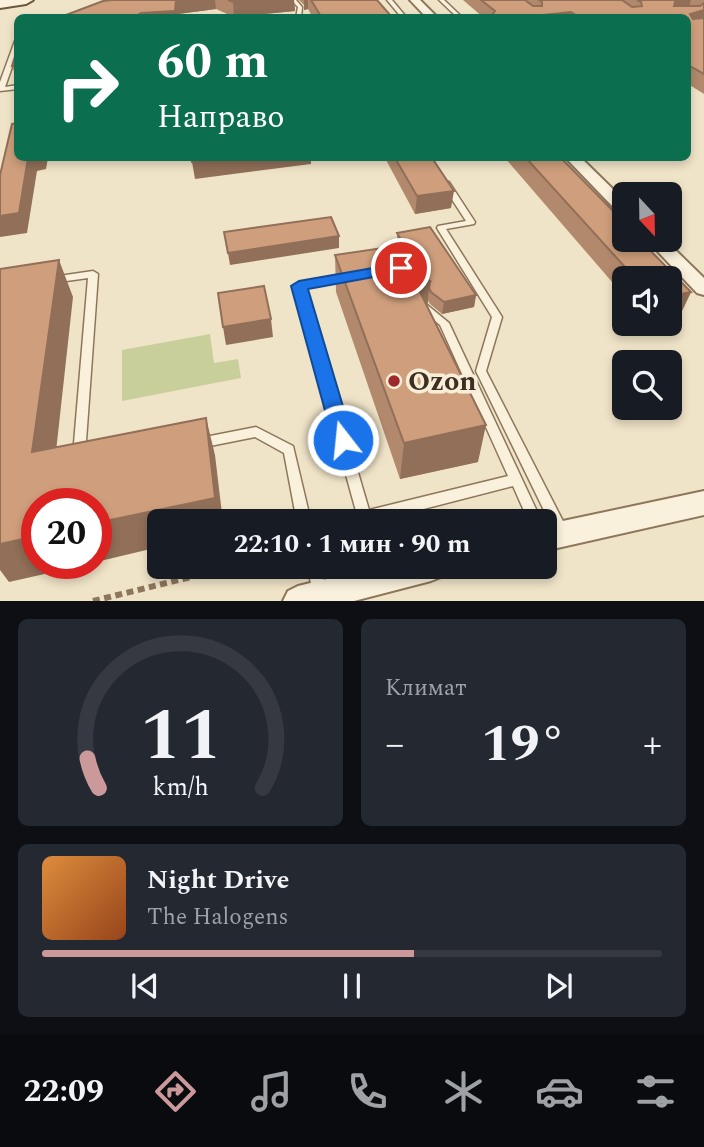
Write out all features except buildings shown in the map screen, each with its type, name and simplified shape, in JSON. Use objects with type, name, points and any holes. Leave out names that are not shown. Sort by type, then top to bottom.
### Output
[{"type":"main road","points":[[0,21],[5,2],[26,0]]},
{"type":"street","points":[[415,0],[429,14]]},
{"type":"street","points":[[576,161],[612,197]]},
{"type":"street","points":[[667,252],[704,289]]},
{"type":"street","points":[[557,535],[704,503]]},
{"type":"street","points":[[309,598],[364,579]]},
{"type":"lane","points":[[389,0],[401,14]]},
{"type":"lane","points":[[442,0],[457,14]]},
{"type":"lane","points":[[0,89],[14,51]]},
{"type":"lane","points":[[2,80],[14,79]]},
{"type":"lane","points":[[443,179],[471,222],[441,228],[497,317],[481,371],[541,509]]},
{"type":"lane","points":[[40,282],[93,274],[78,468]]},
{"type":"lane","points":[[363,275],[299,286],[363,509]]},
{"type":"lane","points":[[418,298],[424,308],[444,323],[530,509]]},
{"type":"lane","points":[[188,446],[256,432],[289,450],[301,509]]},
{"type":"lane","points":[[404,509],[517,479]]},
{"type":"lane","points":[[309,598],[312,579]]},
{"type":"path","points":[[93,601],[184,579]]},
{"type":"green space","points":[[210,334],[214,363],[238,359],[241,378],[122,401],[122,350]]},
{"type":"place","name":"Ozon","points":[[394,381]]},
{"type":"route","points":[[343,440],[299,286],[401,268]]}]
